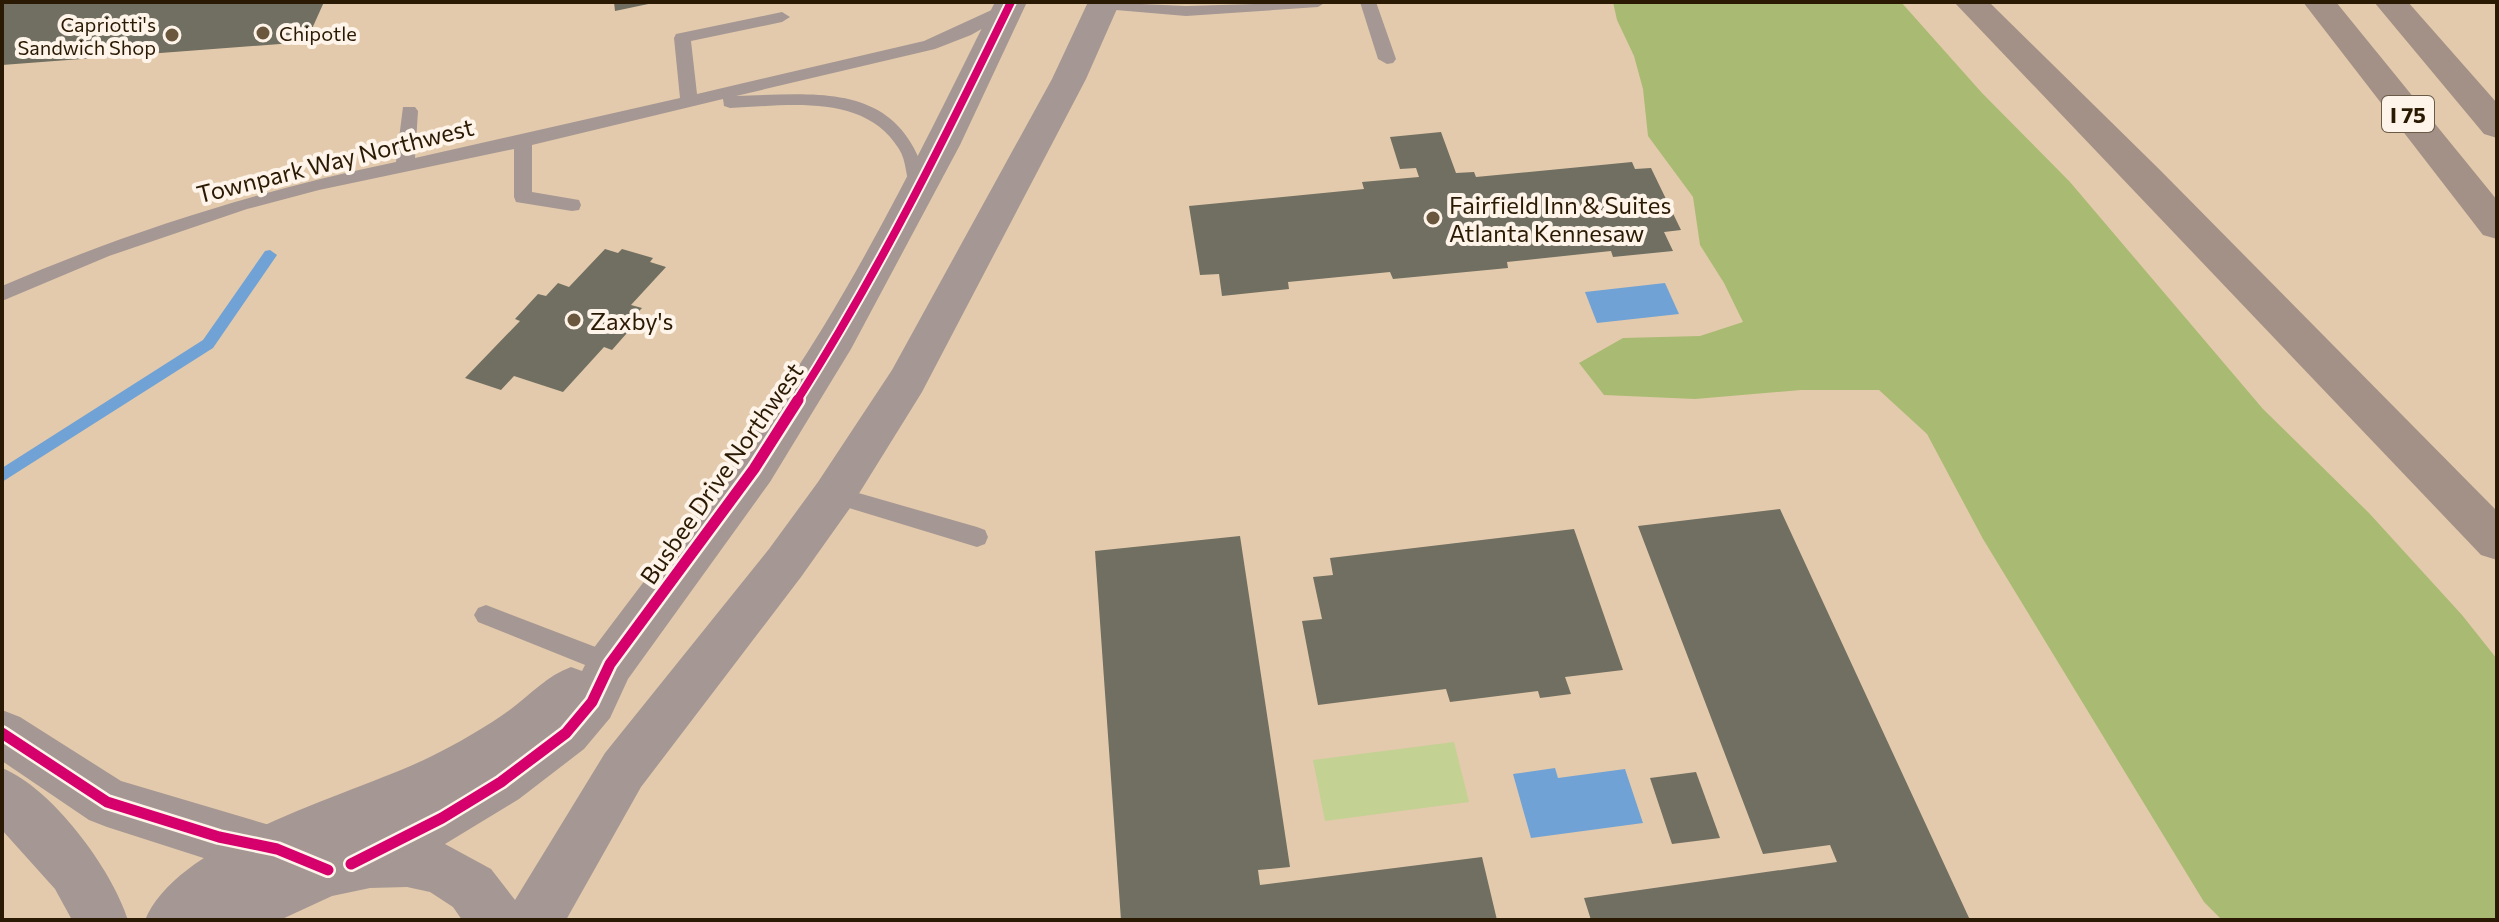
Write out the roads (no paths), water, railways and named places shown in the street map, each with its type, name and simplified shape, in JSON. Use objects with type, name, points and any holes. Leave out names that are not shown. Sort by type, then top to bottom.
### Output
[{"type":"highway","points":[[1970,2],[2147,179],[2497,541]]},
{"type":"highway","name":"I 75","points":[[2319,2],[2497,226]]},
{"type":"highway","points":[[2390,2],[2497,126]]},
{"type":"street","points":[[535,920],[560,897],[591,828],[623,770],[690,689],[834,495],[907,381],[1069,79],[1104,3]]},
{"type":"street","name":"Busbee Drive Northwest","points":[[339,867],[442,818],[535,759],[566,733],[592,702],[610,664],[754,469],[844,326],[942,145],[1010,5]]},
{"type":"street","points":[[173,920],[233,869],[351,813],[450,773],[528,726],[568,691],[610,664]]},
{"type":"street","points":[[2,733],[107,802],[219,837],[277,849],[339,867]]},
{"type":"street","points":[[2,793],[88,887],[98,907],[100,920]]},
{"type":"street","points":[[231,920],[263,897],[307,876],[339,867],[392,860],[430,865],[462,880],[487,904],[496,920]]},
{"type":"lane","points":[[1104,3],[1186,11],[1318,2]]},
{"type":"lane","points":[[1368,2],[1387,59]]},
{"type":"lane","name":"Townpark Way Northwest","points":[[2,294],[163,228],[319,184],[523,141],[929,45],[965,31],[1010,5]]},
{"type":"lane","points":[[689,103],[682,38],[782,17]]},
{"type":"lane","name":"Townpark Way Northwest","points":[[689,103],[806,101],[854,106],[880,115],[900,135],[911,153],[919,186]]},
{"type":"lane","points":[[405,165],[409,111]]},
{"type":"lane","points":[[523,141],[523,197],[572,205]]},
{"type":"lane","points":[[834,495],[977,537]]},
{"type":"lane","points":[[486,615],[610,664]]},
{"type":"water","points":[[1665,283],[1679,314],[1597,323],[1585,292]]},
{"type":"water","points":[[1555,768],[1558,778],[1625,769],[1643,823],[1531,838],[1513,774]]},
{"type":"waterway","points":[[2,476],[208,344],[270,255]]},
{"type":"place","name":"Chipotle","points":[[263,33]]},
{"type":"place","name":"Capriotti's Sandwich Shop","points":[[172,35]]},
{"type":"place","name":"Fairfield Inn & Suites Atlanta Kennesaw","points":[[1433,218]]},
{"type":"place","name":"Zaxby's","points":[[574,320]]}]
